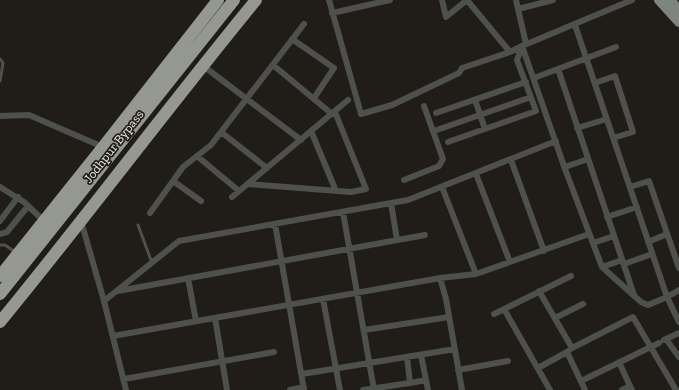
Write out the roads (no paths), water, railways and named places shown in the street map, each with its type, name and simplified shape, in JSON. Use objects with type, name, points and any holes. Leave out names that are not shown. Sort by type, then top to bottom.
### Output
[{"type":"highway","points":[[0,276],[218,0]]},
{"type":"highway","name":"Jodhpur Bypass","points":[[0,310],[209,39],[234,0]]},
{"type":"highway","name":"Jodhpur Bypass","points":[[0,294],[71,203],[132,130],[209,39],[248,0]]},
{"type":"highway","points":[[0,322],[150,134],[202,65],[256,0]]},
{"type":"main road","points":[[659,0],[679,22]]},
{"type":"main road","points":[[670,0],[679,10]]},
{"type":"street","points":[[329,0],[361,114],[392,105],[459,73],[462,68],[510,52],[632,0]]},
{"type":"street","points":[[332,13],[385,0]]},
{"type":"street","points":[[442,0],[446,17],[467,0],[510,52]]},
{"type":"street","points":[[516,0],[524,45],[534,78],[602,267],[635,297],[648,305],[679,290]]},
{"type":"street","points":[[518,9],[553,0]]},
{"type":"street","points":[[150,213],[183,167],[211,145],[304,24]]},
{"type":"street","points":[[575,25],[652,254],[667,296],[679,322]]},
{"type":"street","points":[[292,40],[334,68],[314,98]]},
{"type":"street","points":[[448,142],[536,111],[517,60],[524,45]]},
{"type":"street","points":[[534,78],[616,47]]},
{"type":"street","points":[[202,65],[301,140]]},
{"type":"street","points":[[248,184],[351,192],[366,189],[334,113],[272,65]]},
{"type":"street","points":[[558,69],[635,297]]},
{"type":"street","points":[[595,83],[615,76],[633,132],[613,138]]},
{"type":"street","points":[[436,113],[526,82]]},
{"type":"street","points":[[434,131],[531,97]]},
{"type":"street","points":[[232,197],[348,100]]},
{"type":"street","points":[[475,100],[485,129]]},
{"type":"street","points":[[404,180],[439,166],[442,162],[443,155],[424,106]]},
{"type":"street","points":[[0,116],[29,115],[103,147]]},
{"type":"street","points":[[577,128],[607,119]]},
{"type":"street","points":[[311,131],[336,191]]},
{"type":"street","points":[[221,132],[267,168]]},
{"type":"street","points":[[104,301],[179,241],[408,200],[556,141]]},
{"type":"street","points":[[197,156],[238,191]]},
{"type":"street","points":[[565,167],[588,159]]},
{"type":"street","points":[[511,160],[544,251]]},
{"type":"street","points":[[476,174],[510,262]]},
{"type":"street","points":[[173,181],[201,201]]},
{"type":"street","points":[[630,186],[649,181],[679,268]]},
{"type":"street","points":[[0,187],[18,197],[44,221]]},
{"type":"street","points":[[442,187],[476,274]]},
{"type":"street","points":[[0,221],[18,197]]},
{"type":"street","points":[[390,203],[397,240]]},
{"type":"street","points":[[0,234],[7,232],[28,206]]},
{"type":"street","points":[[607,217],[636,207]]},
{"type":"street","points":[[344,212],[374,389]]},
{"type":"street","points":[[80,220],[104,301],[126,390]]},
{"type":"street","points":[[275,224],[304,389],[290,390]]},
{"type":"street","points":[[113,336],[440,278],[476,274],[589,234]]},
{"type":"street","points":[[648,242],[667,234]]},
{"type":"street","points":[[117,291],[425,235]]},
{"type":"street","points":[[593,243],[614,236]]},
{"type":"street","points":[[602,267],[652,254]]},
{"type":"street","points":[[494,314],[571,276]]},
{"type":"street","points":[[188,278],[196,321]]},
{"type":"street","points":[[440,278],[449,317],[462,390]]},
{"type":"street","points":[[539,292],[555,318],[570,350],[585,390]]},
{"type":"street","points":[[323,299],[340,390]]},
{"type":"street","points":[[555,318],[583,304]]},
{"type":"street","points":[[504,309],[550,390]]},
{"type":"street","points":[[364,330],[449,317]]},
{"type":"street","points":[[538,368],[633,317],[676,390]]},
{"type":"street","points":[[215,318],[227,390]]},
{"type":"street","points":[[581,381],[679,333]]},
{"type":"street","points":[[663,341],[679,356]]},
{"type":"street","points":[[302,374],[455,349]]},
{"type":"street","points":[[124,380],[274,352]]},
{"type":"street","points":[[421,355],[428,390]]},
{"type":"street","points":[[407,357],[410,383]]},
{"type":"street","points":[[458,370],[508,361]]},
{"type":"street","points":[[619,362],[631,388],[622,390]]},
{"type":"street","points":[[363,390],[426,380]]},
{"type":"lane","points":[[0,59],[3,63],[0,80]]},
{"type":"lane","points":[[138,225],[152,263]]},
{"type":"lane","points":[[0,245],[5,245],[18,254]]}]
